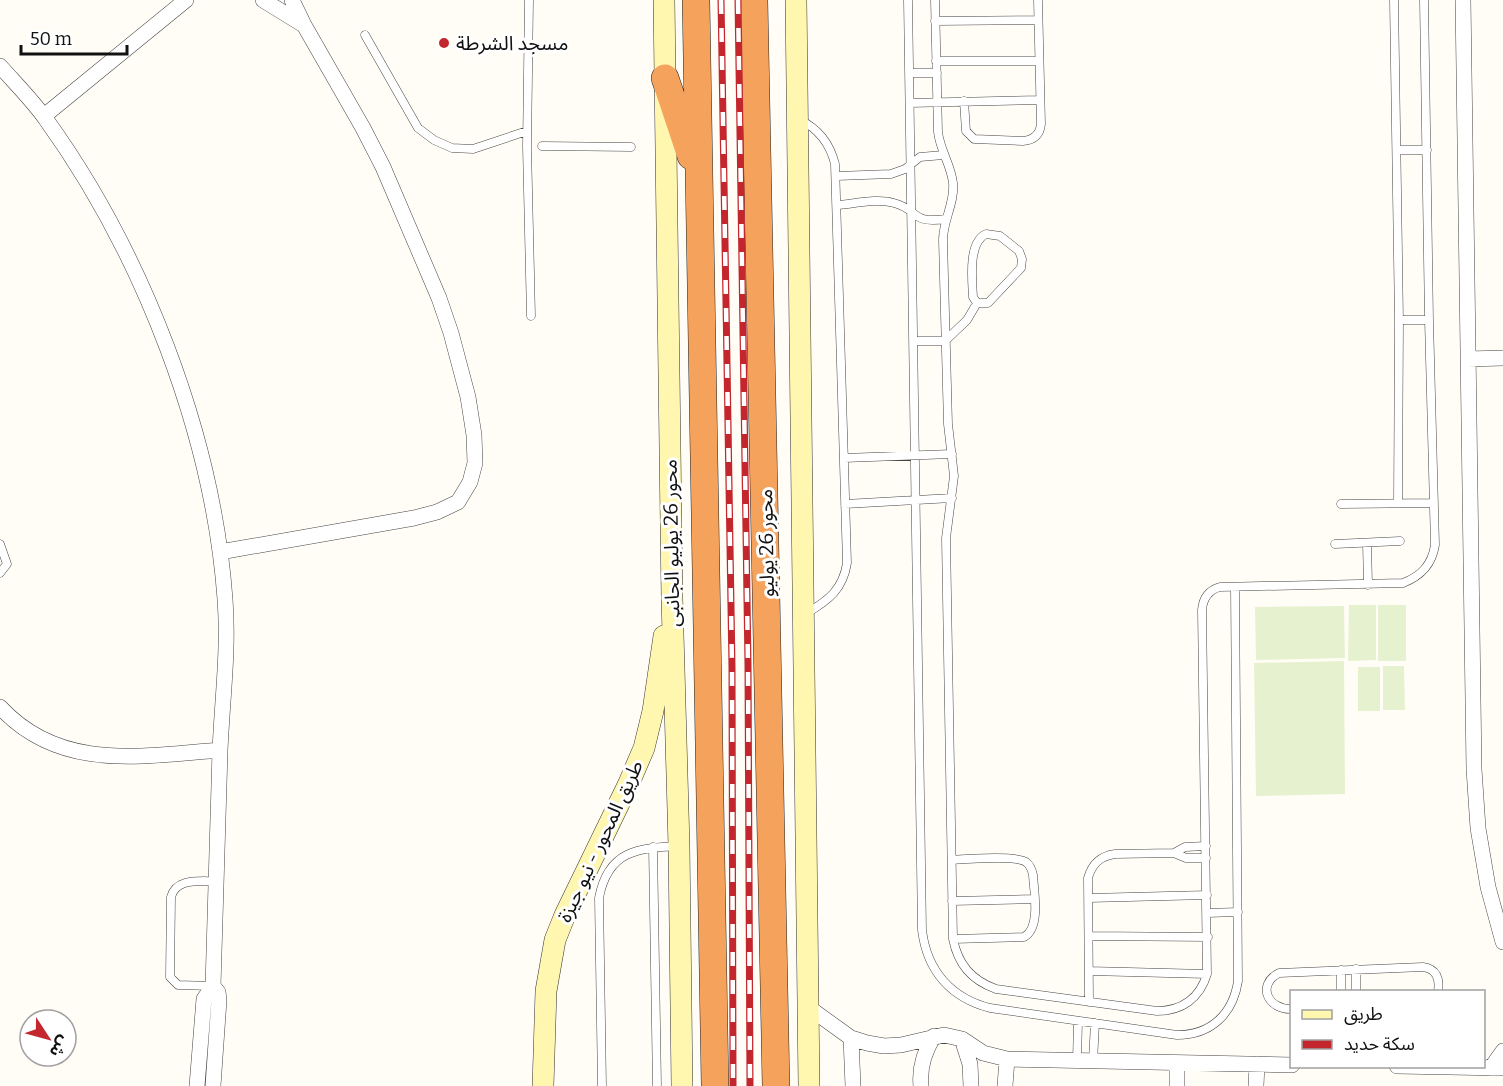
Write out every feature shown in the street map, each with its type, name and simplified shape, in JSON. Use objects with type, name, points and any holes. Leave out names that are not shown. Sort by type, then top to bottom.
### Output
[{"type":"highway","points":[[696,0],[715,1086]]},
{"type":"highway","name":"محور 26 يوليو","points":[[754,0],[776,1086]]},
{"type":"highway","points":[[665,78],[700,180]]},
{"type":"main road","name":"محور 26 يوليو الجانبى","points":[[664,0],[672,598],[679,846],[682,1086]]},
{"type":"main road","points":[[796,0],[809,1086]]},
{"type":"main road","name":"طريق المحور - نيو جيزة","points":[[543,1086],[546,991],[555,940],[644,748],[653,711],[660,654],[672,598]]},
{"type":"street","points":[[44,116],[186,0]]},
{"type":"street","points":[[264,0],[303,25]]},
{"type":"street","points":[[220,552],[437,512],[458,502],[470,482],[475,463],[474,435],[468,397],[439,298],[383,167],[303,25],[292,0]]},
{"type":"street","points":[[1463,0],[1474,769],[1478,828],[1486,875],[1503,942]]},
{"type":"street","points":[[0,66],[44,116],[85,179],[122,244],[156,320],[179,382],[200,454],[220,552],[226,639],[220,750],[213,986],[204,999],[197,1086]]},
{"type":"street","points":[[1468,359],[1503,358]]},
{"type":"street","points":[[0,706],[12,720],[32,734],[53,745],[76,752],[124,757],[220,750]]},
{"type":"street","points":[[213,986],[218,992],[219,1000],[213,1086]]},
{"type":"street","points":[[808,1007],[851,1038],[884,1046],[909,1044],[934,1036],[953,1036],[962,1039],[983,1053],[1007,1059],[1290,1065]]},
{"type":"street","points":[[921,1086],[921,1063],[934,1036]]},
{"type":"street","points":[[851,1038],[853,1086]]},
{"type":"street","points":[[962,1039],[970,1064],[971,1086]]},
{"type":"street","points":[[1497,1068],[1503,1051]]},
{"type":"street","points":[[1005,1086],[1007,1059]]},
{"type":"street","points":[[1177,1063],[1177,1086]]},
{"type":"street","points":[[1256,1086],[1257,1064]]},
{"type":"lane","points":[[530,0],[527,131],[531,316]]},
{"type":"lane","points":[[908,0],[922,930],[927,955],[932,966],[956,994],[990,1008],[1177,1035],[1197,1033],[1215,1024],[1229,1010],[1237,991],[1238,981],[1235,587]]},
{"type":"lane","points":[[935,0],[939,140],[951,172],[953,191],[943,240],[948,424],[954,476],[946,538],[953,939],[963,967],[986,985],[1157,1011],[1174,1010],[1196,996],[1207,974],[1203,604],[1207,595],[1215,588],[1403,583],[1412,580],[1431,561],[1435,545],[1424,0]]},
{"type":"lane","points":[[964,101],[966,130],[974,139],[1023,141],[1034,138],[1040,129],[1038,0]]},
{"type":"lane","points":[[1394,0],[1399,321],[1398,503]]},
{"type":"lane","points":[[935,21],[1038,20]]},
{"type":"lane","points":[[365,35],[418,128],[434,140],[452,148],[473,149],[527,131]]},
{"type":"lane","points":[[936,61],[1039,61]]},
{"type":"lane","points":[[909,73],[937,74]]},
{"type":"lane","points":[[910,103],[1040,100]]},
{"type":"lane","points":[[798,119],[815,129],[828,145],[836,164],[847,562],[843,581],[832,597],[803,615]]},
{"type":"lane","points":[[542,146],[631,147]]},
{"type":"lane","points":[[1397,150],[1427,150]]},
{"type":"lane","points":[[837,176],[891,174],[925,155],[944,155]]},
{"type":"lane","points":[[837,205],[889,202],[927,221],[946,219]]},
{"type":"lane","points":[[995,234],[1019,251],[1022,259],[1021,268],[988,303],[977,303],[973,293],[974,246],[982,236],[995,234]]},
{"type":"lane","points":[[914,341],[945,341],[967,320],[977,303]]},
{"type":"lane","points":[[1399,321],[1429,320]]},
{"type":"lane","points":[[844,458],[952,454]]},
{"type":"lane","points":[[845,504],[952,498]]},
{"type":"lane","points":[[1341,504],[1434,502]]},
{"type":"lane","points":[[1335,544],[1400,541]]},
{"type":"lane","points":[[1367,543],[1368,585]]},
{"type":"lane","points":[[0,544],[6,564],[0,573]]},
{"type":"lane","points":[[602,1086],[599,898],[601,888],[609,869],[624,855],[643,848],[679,846]]},
{"type":"lane","points":[[1174,853],[1185,847],[1206,846]]},
{"type":"lane","points":[[653,847],[657,1086]]},
{"type":"lane","points":[[1089,1002],[1090,872],[1101,858],[1115,855],[1174,853],[1186,858],[1206,858]]},
{"type":"lane","points":[[952,860],[1022,860],[1032,871],[1034,899],[1034,928],[1024,937],[953,939]]},
{"type":"lane","points":[[213,986],[178,985],[170,977],[171,897],[178,885],[217,881]]},
{"type":"lane","points":[[1089,898],[1207,895]]},
{"type":"lane","points":[[952,901],[1034,899]]},
{"type":"lane","points":[[1207,913],[1238,912]]},
{"type":"lane","points":[[1089,936],[1208,937]]},
{"type":"lane","points":[[1290,1009],[1280,1008],[1270,1001],[1267,990],[1275,976],[1285,972],[1427,967],[1437,974],[1438,990]]},
{"type":"lane","points":[[1356,969],[1356,990]]},
{"type":"lane","points":[[1341,970],[1341,990]]},
{"type":"lane","points":[[1089,971],[1207,974]]},
{"type":"lane","points":[[1077,1060],[1078,1021]]},
{"type":"lane","points":[[1093,1061],[1095,1023]]},
{"type":"green space","points":[[1349,605],[1376,605],[1376,660],[1348,661]]},
{"type":"green space","points":[[1378,605],[1406,605],[1406,661],[1378,661]]},
{"type":"green space","points":[[1344,606],[1345,658],[1256,660],[1255,607]]},
{"type":"green space","points":[[1344,661],[1345,794],[1256,796],[1254,663]]},
{"type":"green space","points":[[1383,666],[1404,666],[1405,710],[1383,710]]},
{"type":"green space","points":[[1358,667],[1380,667],[1380,711],[1358,711]]},
{"type":"railway","points":[[721,0],[732,667],[733,1086]]},
{"type":"railway","points":[[738,0],[748,665],[750,1086]]},
{"type":"place","name":"مسجد الشرطة","points":[[444,43]]}]
